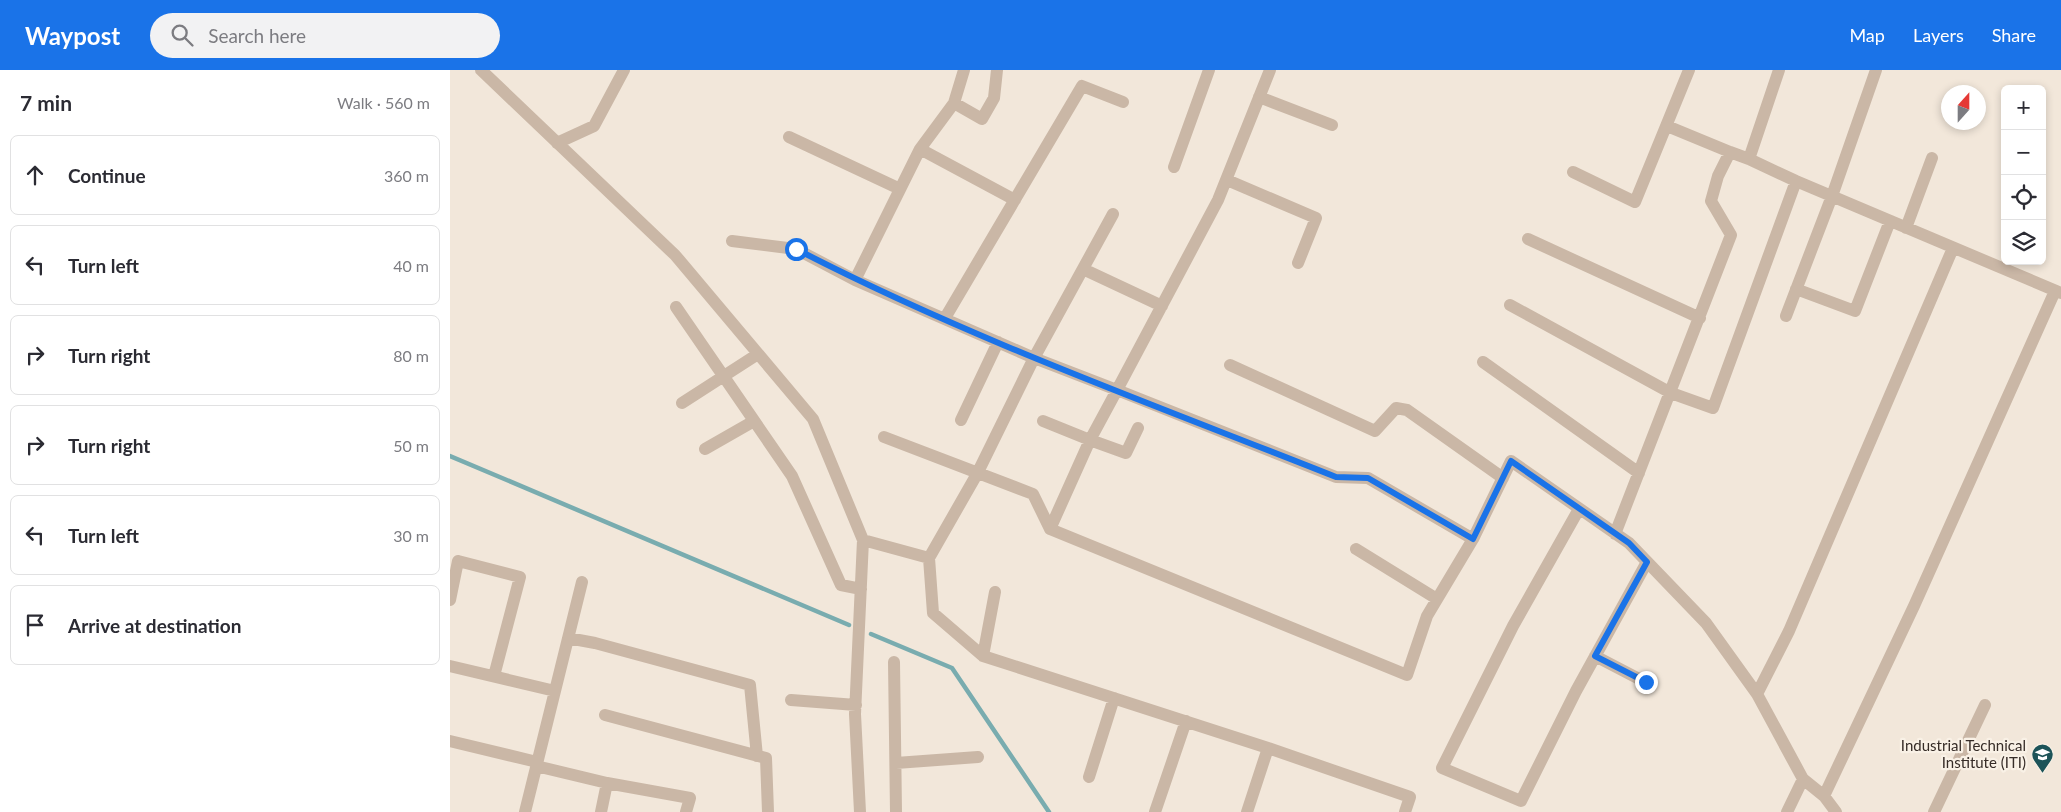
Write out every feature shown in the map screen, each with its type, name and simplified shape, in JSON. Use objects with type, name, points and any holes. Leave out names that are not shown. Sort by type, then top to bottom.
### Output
[{"type":"street","points":[[481,70],[675,255],[813,420],[863,540],[856,704],[860,812]]},
{"type":"street","points":[[556,143],[594,126],[624,70]]},
{"type":"street","points":[[855,280],[920,150],[954,103],[964,70]]},
{"type":"street","points":[[954,103],[982,119],[994,98],[997,70]]},
{"type":"street","points":[[1174,167],[1209,70]]},
{"type":"street","points":[[1050,529],[1090,440],[1218,200],[1270,70]]},
{"type":"street","points":[[1573,172],[1635,202],[1689,70]]},
{"type":"street","points":[[1749,159],[1779,70]]},
{"type":"street","points":[[1786,316],[1832,196],[1876,70]]},
{"type":"street","points":[[945,318],[1082,86],[1124,102]]},
{"type":"street","points":[[1259,97],[1332,125]]},
{"type":"street","points":[[1667,126],[1749,159],[1796,181],[2058,292],[1914,606],[1832,778],[1819,792]]},
{"type":"street","points":[[789,137],[900,189]]},
{"type":"street","points":[[920,150],[1015,200]]},
{"type":"street","points":[[1615,534],[1731,235],[1711,200],[1718,176],[1730,152]]},
{"type":"street","points":[[1906,228],[1932,158]]},
{"type":"street","points":[[1226,180],[1316,218],[1298,263]]},
{"type":"street","points":[[1510,304],[1671,393],[1713,408],[1796,181]]},
{"type":"street","points":[[1114,214],[1034,358],[977,474],[929,558],[933,613],[983,656],[1268,748],[1410,797],[1405,812]]},
{"type":"street","points":[[1796,289],[1855,311],[1890,221]]},
{"type":"street","points":[[1528,239],[1700,318]]},
{"type":"street","points":[[732,242],[796,249],[855,280],[1034,358],[1336,477],[1368,478],[1473,539]]},
{"type":"street","points":[[1756,694],[1788,631],[1953,248]]},
{"type":"street","points":[[1083,269],[1162,306]]},
{"type":"street","points":[[676,307],[792,476],[840,585],[862,589]]},
{"type":"street","points":[[960,420],[998,342]]},
{"type":"street","points":[[682,403],[758,354]]},
{"type":"street","points":[[1483,362],[1639,473]]},
{"type":"street","points":[[1230,365],[1375,431],[1396,408],[1407,410],[1503,478]]},
{"type":"street","points":[[705,449],[754,421]]},
{"type":"street","points":[[1043,421],[1126,453],[1138,428]]},
{"type":"street","points":[[884,437],[1033,494],[1050,529],[1407,675],[1427,616],[1473,539],[1511,461],[1629,543],[1706,623],[1756,694],[1804,779],[1819,792],[1836,812]]},
{"type":"street","points":[[1580,508],[1513,626],[1442,768],[1521,801],[1595,656],[1647,562]]},
{"type":"street","points":[[863,540],[929,558]]},
{"type":"street","points":[[1356,549],[1437,599]]},
{"type":"street","points":[[450,600],[458,561],[520,577],[494,676]]},
{"type":"street","points":[[524,812],[582,582]]},
{"type":"street","points":[[983,656],[995,592]]},
{"type":"street","points":[[568,638],[595,643],[750,685],[757,756]]},
{"type":"street","points":[[1595,656],[1646,682]]},
{"type":"street","points":[[894,662],[896,812]]},
{"type":"street","points":[[450,666],[555,691]]},
{"type":"street","points":[[1089,777],[1114,698]]},
{"type":"street","points":[[791,700],[856,704]]},
{"type":"street","points":[[1934,812],[1985,705]]},
{"type":"street","points":[[605,714],[766,758],[768,812]]},
{"type":"street","points":[[1155,812],[1186,721]]},
{"type":"street","points":[[450,741],[607,782],[690,798],[686,812]]},
{"type":"street","points":[[1248,812],[1268,748]]},
{"type":"street","points":[[896,763],[978,756]]},
{"type":"street","points":[[1787,812],[1804,779]]},
{"type":"street","points":[[601,812],[607,782]]},
{"type":"waterway","points":[[450,456],[849,625]]},
{"type":"waterway","points":[[871,634],[952,668],[1049,812]]},
{"type":"place","name":"Industrial Technical Institute (ITI)","points":[[2042,774]]},
{"type":"route","points":[[796,249],[855,280],[1034,358],[1336,477],[1368,478],[1473,539],[1511,461],[1629,543],[1647,562],[1595,656],[1646,682]]}]
